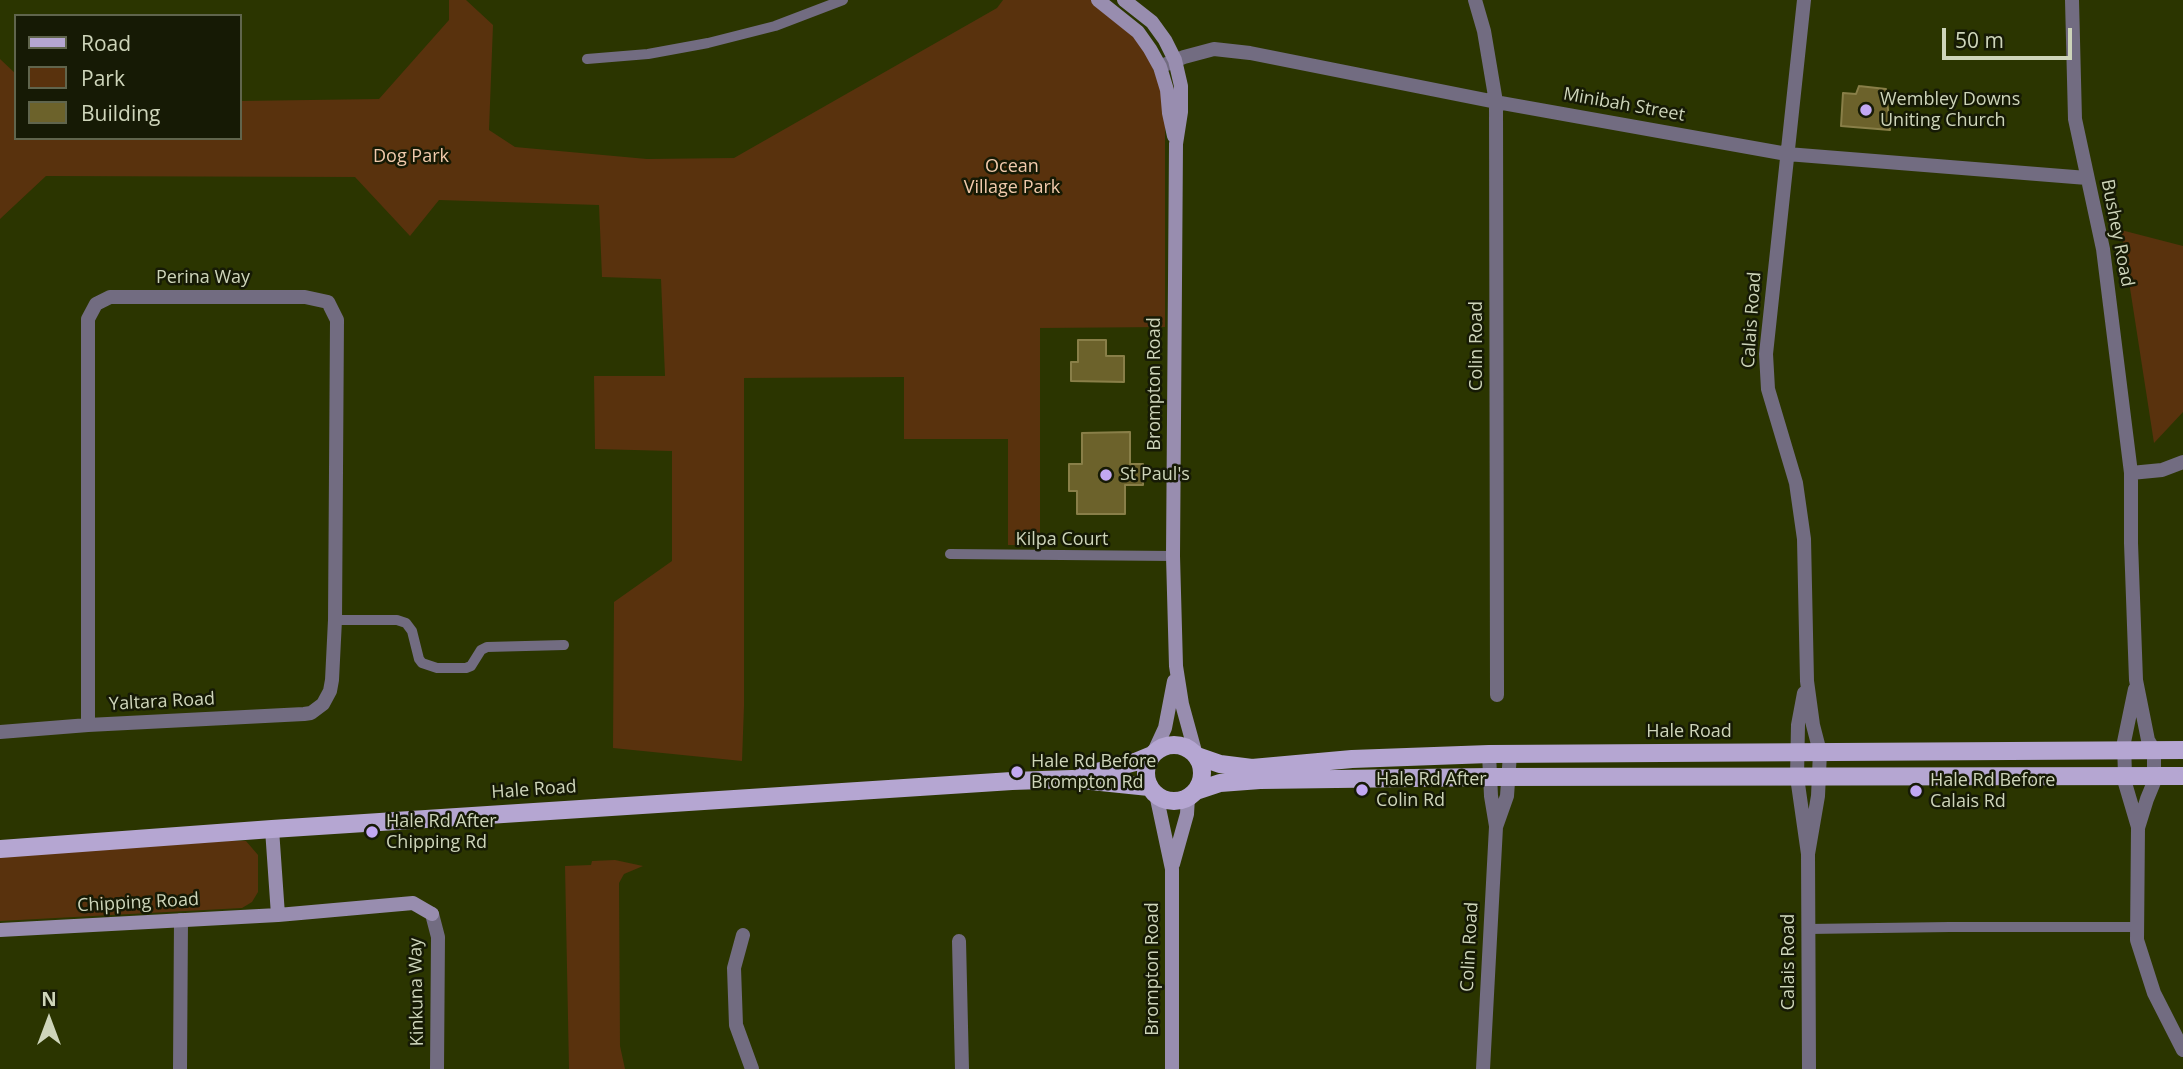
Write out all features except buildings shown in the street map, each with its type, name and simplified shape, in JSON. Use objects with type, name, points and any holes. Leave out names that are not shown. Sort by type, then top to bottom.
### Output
[{"type":"main road","points":[[1192,794],[1200,783],[1202,773],[1196,755],[1179,745],[1169,745],[1152,755],[1146,776],[1152,791],[1166,800],[1177,801],[1220,783],[1261,780],[2183,776]]},
{"type":"main road","name":"Hale Road","points":[[1196,755],[1220,764],[1252,768],[1489,754],[2183,750]]},
{"type":"main road","name":"Hale Road","points":[[0,849],[272,829],[1072,779],[1152,755]]},
{"type":"main road","name":"Hale Road","points":[[1072,779],[1152,791]]},
{"type":"street","name":"Brompton Road","points":[[1098,0],[1138,32],[1160,67],[1167,90],[1176,144]]},
{"type":"street","name":"Brompton Road","points":[[1124,0],[1152,22],[1165,40],[1175,60],[1181,86],[1181,112],[1176,144],[1176,666],[1182,704],[1196,755]]},
{"type":"street","name":"Colin Road","points":[[1475,0],[1484,31],[1496,102],[1497,695]]},
{"type":"street","name":"Calais Road","points":[[1804,0],[1766,354],[1768,390],[1796,483],[1804,539],[1807,681],[1813,726],[1820,752],[1820,777],[1808,854]]},
{"type":"street","name":"Bushey Road","points":[[2072,0],[2075,119],[2103,249],[2131,473],[2130,543],[2136,680]]},
{"type":"street","name":"Minibah Street","points":[[1160,67],[1175,60],[1214,50],[1250,53],[1496,102],[1787,153],[2087,178]]},
{"type":"street","name":"Perina Way","points":[[88,725],[88,319],[96,304],[110,297],[305,297],[328,302],[337,320],[335,620],[332,680],[323,704]]},
{"type":"street","points":[[2131,473],[2162,470],[2183,462]]},
{"type":"street","name":"Brompton Road","points":[[1152,755],[1165,728],[1176,666]]},
{"type":"street","points":[[2136,680],[2148,740],[2154,750],[2154,782],[2138,828],[2136,927],[2141,957],[2154,993],[2183,1050]]},
{"type":"street","points":[[2136,680],[2124,751],[2125,783],[2138,828]]},
{"type":"street","name":"Calais Road","points":[[1807,681],[1798,725],[1796,752],[1808,854],[1809,1069]]},
{"type":"street","name":"Yaltara Road","points":[[0,732],[304,714],[323,704]]},
{"type":"street","name":"Colin Road","points":[[1483,1069],[1496,827],[1489,777],[1489,754]]},
{"type":"street","name":"Colin Road","points":[[1496,827],[1507,796],[1510,754]]},
{"type":"street","name":"Brompton Road","points":[[1152,791],[1172,869],[1172,1069]]},
{"type":"street","name":"Brompton Road","points":[[1172,869],[1192,794]]},
{"type":"street","points":[[272,829],[278,915]]},
{"type":"street","name":"Chipping Road","points":[[0,930],[278,915],[413,903],[432,915]]},
{"type":"street","name":"Kinkuna Way","points":[[432,915],[438,937],[437,1069]]},
{"type":"street","points":[[180,1069],[181,920]]},
{"type":"street","points":[[743,935],[734,968],[736,1025],[752,1069]]},
{"type":"street","points":[[959,941],[962,1069]]},
{"type":"lane","points":[[587,59],[648,54],[708,43],[775,26],[843,0]]},
{"type":"lane","name":"Kilpa Court","points":[[950,554],[1174,556]]},
{"type":"lane","points":[[335,620],[397,620],[406,623],[412,631],[419,659],[422,663],[437,668],[471,666],[481,650],[487,647],[564,645]]},
{"type":"lane","points":[[1808,929],[2136,927]]},
{"type":"green space","name":"Ocean Village Park","points":[[449,0],[466,0],[493,25],[489,130],[515,147],[647,159],[734,158],[997,8],[1003,0],[1093,0],[1112,13],[1146,51],[1162,91],[1165,113],[1165,327],[1040,328],[1040,545],[1008,545],[1008,439],[904,439],[904,377],[744,378],[742,761],[613,748],[614,602],[672,561],[672,451],[595,449],[594,376],[665,376],[661,279],[602,277],[599,205],[439,200],[410,236],[355,177],[46,176],[0,219],[0,59],[14,72],[14,140],[242,140],[242,101],[379,99],[449,20]]},
{"type":"green space","points":[[2121,230],[2183,246],[2183,412],[2154,443]]},
{"type":"green space","points":[[246,841],[258,855],[258,892],[252,902],[242,908],[0,921],[0,856]]},
{"type":"green space","points":[[615,860],[643,866],[624,874],[619,883],[620,1046],[625,1069],[569,1069],[565,866],[591,865],[592,861]]},
{"type":"place","name":"Wembley Downs Uniting Church","points":[[1866,110]]},
{"type":"place","name":"St Paul's","points":[[1106,475]]},
{"type":"place","name":"Hale Rd Before Brompton Rd","points":[[1017,772]]},
{"type":"place","name":"Hale Rd After Colin Rd","points":[[1362,790]]},
{"type":"place","name":"Hale Rd Before Calais Rd","points":[[1916,791]]},
{"type":"place","name":"Hale Rd After Chipping Rd","points":[[372,832]]},
{"type":"park label","name":"Dog Park","points":[[411,157]]}]
